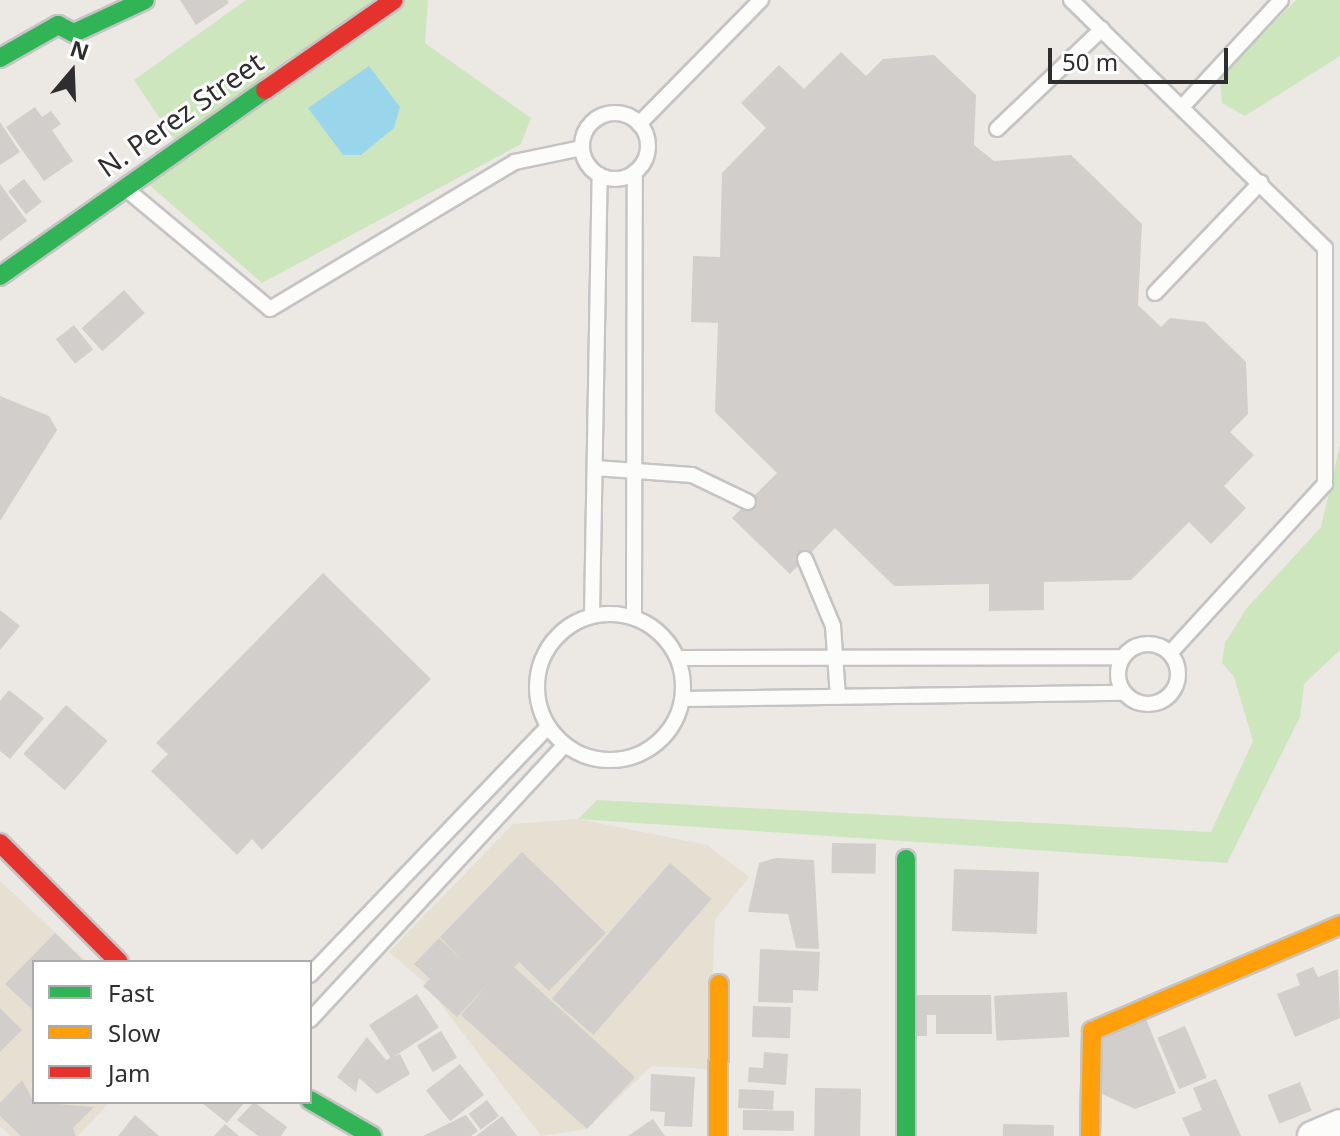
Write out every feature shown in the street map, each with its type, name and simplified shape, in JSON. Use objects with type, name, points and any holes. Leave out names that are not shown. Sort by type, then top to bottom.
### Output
[{"type":"street","points":[[0,58],[58,25],[74,33],[145,0]]},
{"type":"street","name":"N. Perez Street","points":[[0,276],[394,0]]},
{"type":"street","points":[[0,843],[117,960]]},
{"type":"street","points":[[906,859],[906,1136]]},
{"type":"street","points":[[1090,1136],[1092,1031],[1340,925]]},
{"type":"street","points":[[718,1136],[719,984]]},
{"type":"street","points":[[312,1101],[372,1136]]},
{"type":"street","points":[[1312,1136],[1340,1124]]},
{"type":"lane","points":[[639,124],[761,0]]},
{"type":"lane","points":[[1071,0],[1261,182],[1325,248],[1325,484],[1170,653]]},
{"type":"lane","points":[[1183,106],[1281,0]]},
{"type":"lane","points":[[997,129],[1102,29]]},
{"type":"lane","points":[[592,615],[600,175],[582,148],[586,129],[602,116],[622,114],[639,124],[647,144],[635,172],[634,617]]},
{"type":"lane","points":[[123,187],[270,309],[515,162],[582,148]]},
{"type":"lane","points":[[600,175],[635,172]]},
{"type":"lane","points":[[1155,293],[1261,182]]},
{"type":"lane","points":[[595,468],[634,467],[692,475],[748,502]]},
{"type":"lane","points":[[805,559],[833,626],[838,697]]},
{"type":"lane","points":[[592,615],[634,617],[652,627],[678,658],[683,699],[667,733],[637,756],[612,761],[564,746],[548,727],[536,683],[541,660],[553,640],[592,615]]},
{"type":"lane","points":[[678,658],[1122,657],[1145,643],[1170,653]]},
{"type":"lane","points":[[683,699],[1124,693],[1141,703],[1168,697],[1178,680],[1170,653]]},
{"type":"lane","points":[[1122,657],[1117,675],[1124,693]]},
{"type":"lane","points":[[312,973],[548,727]]},
{"type":"lane","points":[[312,1018],[564,746]]},
{"type":"shaded area","points":[[578,819],[707,845],[749,877],[715,920],[709,1069],[651,1066],[587,1129],[541,1136],[424,982],[389,952],[513,824]]},
{"type":"shaded area","points":[[0,881],[85,960],[32,960],[32,1104],[108,1104],[78,1136],[11,1136],[0,1126]]},
{"type":"green space","points":[[246,0],[428,0],[425,43],[531,118],[521,144],[262,283],[147,183],[186,157],[134,80]]},
{"type":"green space","points":[[1296,0],[1340,0],[1340,56],[1245,116],[1222,103],[1220,78]]},
{"type":"green space","points":[[1340,445],[1340,650],[1304,684],[1300,717],[1227,863],[578,819],[597,800],[1211,832],[1253,741],[1234,677],[1222,663],[1225,643],[1246,609],[1321,527]]},
{"type":"water","points":[[369,66],[400,107],[394,128],[361,155],[343,155],[308,108]]},
{"type":"building","points":[[180,0],[227,0],[229,3],[196,25]]},
{"type":"building","points":[[841,52],[866,76],[883,59],[934,55],[976,95],[974,145],[994,161],[1071,155],[1142,224],[1138,305],[1161,327],[1170,318],[1205,322],[1246,362],[1248,414],[1230,432],[1254,455],[1224,486],[1246,508],[1211,544],[1189,522],[1131,580],[1044,582],[1044,610],[989,611],[989,584],[894,586],[835,528],[790,574],[732,518],[777,473],[715,412],[718,323],[691,322],[693,256],[720,257],[722,173],[766,128],[741,103],[779,65],[804,89]]},
{"type":"building","points":[[35,107],[42,117],[51,111],[61,124],[52,130],[73,161],[44,181],[6,127]]},
{"type":"building","points":[[0,122],[20,152],[0,165]]},
{"type":"building","points":[[24,179],[42,202],[26,214],[8,191]]},
{"type":"building","points":[[0,184],[27,221],[0,241]]},
{"type":"building","points":[[124,290],[145,313],[102,351],[82,328]]},
{"type":"building","points":[[74,325],[93,349],[75,364],[56,339]]},
{"type":"building","points":[[0,396],[49,416],[57,430],[0,521]]},
{"type":"building","points":[[323,573],[431,679],[262,850],[252,839],[237,855],[151,771],[168,754],[156,743]]},
{"type":"building","points":[[0,610],[20,626],[0,650]]},
{"type":"building","points":[[9,690],[44,718],[10,759],[0,751],[0,701]]},
{"type":"building","points":[[66,705],[108,741],[65,790],[23,754]]},
{"type":"building","points":[[832,843],[876,844],[875,874],[831,873]]},
{"type":"building","points":[[522,852],[606,933],[549,991],[519,962],[514,967],[635,1077],[587,1129],[461,1015],[489,983],[457,1017],[423,986],[430,979],[414,964],[439,938],[462,960],[440,937]]},
{"type":"building","points":[[776,858],[814,860],[819,949],[796,948],[788,914],[748,912],[759,863]]},
{"type":"building","points":[[670,863],[712,899],[593,1035],[552,999]]},
{"type":"building","points":[[954,869],[1039,872],[1037,934],[952,931]]},
{"type":"building","points":[[55,933],[83,960],[32,960],[32,1009],[5,984]]},
{"type":"building","points":[[760,949],[820,952],[818,991],[793,990],[793,1003],[758,1002]]},
{"type":"building","points":[[1313,967],[1318,977],[1338,969],[1340,1018],[1295,1037],[1277,994],[1300,985],[1296,974]]},
{"type":"building","points":[[1067,992],[1069,1037],[996,1041],[994,996]]},
{"type":"building","points":[[417,994],[439,1028],[391,1059],[369,1025]]},
{"type":"building","points":[[916,995],[991,995],[992,1034],[936,1034],[936,1015],[927,1015],[927,1036],[917,1036]]},
{"type":"building","points":[[753,1006],[791,1007],[790,1038],[752,1037]]},
{"type":"building","points":[[0,1008],[22,1030],[0,1052]]},
{"type":"building","points":[[1144,1014],[1176,1093],[1135,1109],[1100,1093],[1103,1030]]},
{"type":"building","points":[[1185,1026],[1207,1078],[1179,1089],[1157,1038]]},
{"type":"building","points":[[441,1031],[457,1058],[433,1072],[417,1045]]},
{"type":"building","points":[[367,1037],[386,1060],[400,1054],[410,1074],[377,1094],[359,1078],[356,1092],[337,1077]]},
{"type":"building","points":[[764,1052],[788,1054],[786,1085],[748,1082],[749,1067],[763,1068]]},
{"type":"building","points":[[460,1064],[484,1095],[450,1121],[426,1090]]},
{"type":"building","points":[[651,1074],[695,1077],[692,1127],[664,1126],[665,1112],[650,1111]]},
{"type":"building","points":[[1216,1079],[1241,1136],[1190,1136],[1182,1118],[1202,1110],[1193,1088]]},
{"type":"building","points":[[22,1080],[32,1104],[94,1107],[73,1128],[76,1136],[21,1136],[0,1116],[0,1103]]},
{"type":"building","points":[[1300,1082],[1312,1111],[1279,1124],[1268,1095]]},
{"type":"building","points":[[815,1088],[861,1089],[860,1136],[814,1136]]},
{"type":"building","points":[[739,1089],[774,1091],[773,1110],[738,1108]]},
{"type":"building","points":[[487,1100],[499,1116],[481,1130],[469,1114]]},
{"type":"building","points":[[203,1104],[243,1104],[227,1123]]},
{"type":"building","points":[[252,1104],[257,1104],[287,1127],[281,1136],[258,1136],[237,1120]]},
{"type":"building","points":[[743,1110],[794,1111],[794,1131],[743,1130]]},
{"type":"building","points":[[135,1115],[159,1136],[118,1136]]},
{"type":"building","points":[[466,1115],[478,1131],[471,1136],[423,1136]]},
{"type":"building","points":[[502,1116],[517,1136],[476,1136]]},
{"type":"building","points":[[653,1119],[665,1136],[628,1136]]},
{"type":"building","points":[[225,1124],[239,1136],[214,1136]]},
{"type":"building","points":[[1003,1124],[1054,1125],[1054,1136],[1003,1136]]},
{"type":"traffic: fast","points":[[0,58],[58,25],[74,33],[145,0]]},
{"type":"traffic: fast","points":[[0,276],[265,90]]},
{"type":"traffic: fast","points":[[906,859],[906,1136]]},
{"type":"traffic: fast","points":[[312,1101],[372,1136]]},
{"type":"traffic: slow","points":[[1090,1136],[1092,1031],[1340,925]]},
{"type":"traffic: slow","points":[[718,1136],[719,984]]},
{"type":"traffic: jam","points":[[265,90],[394,0]]},
{"type":"traffic: jam","points":[[0,843],[117,960]]}]
